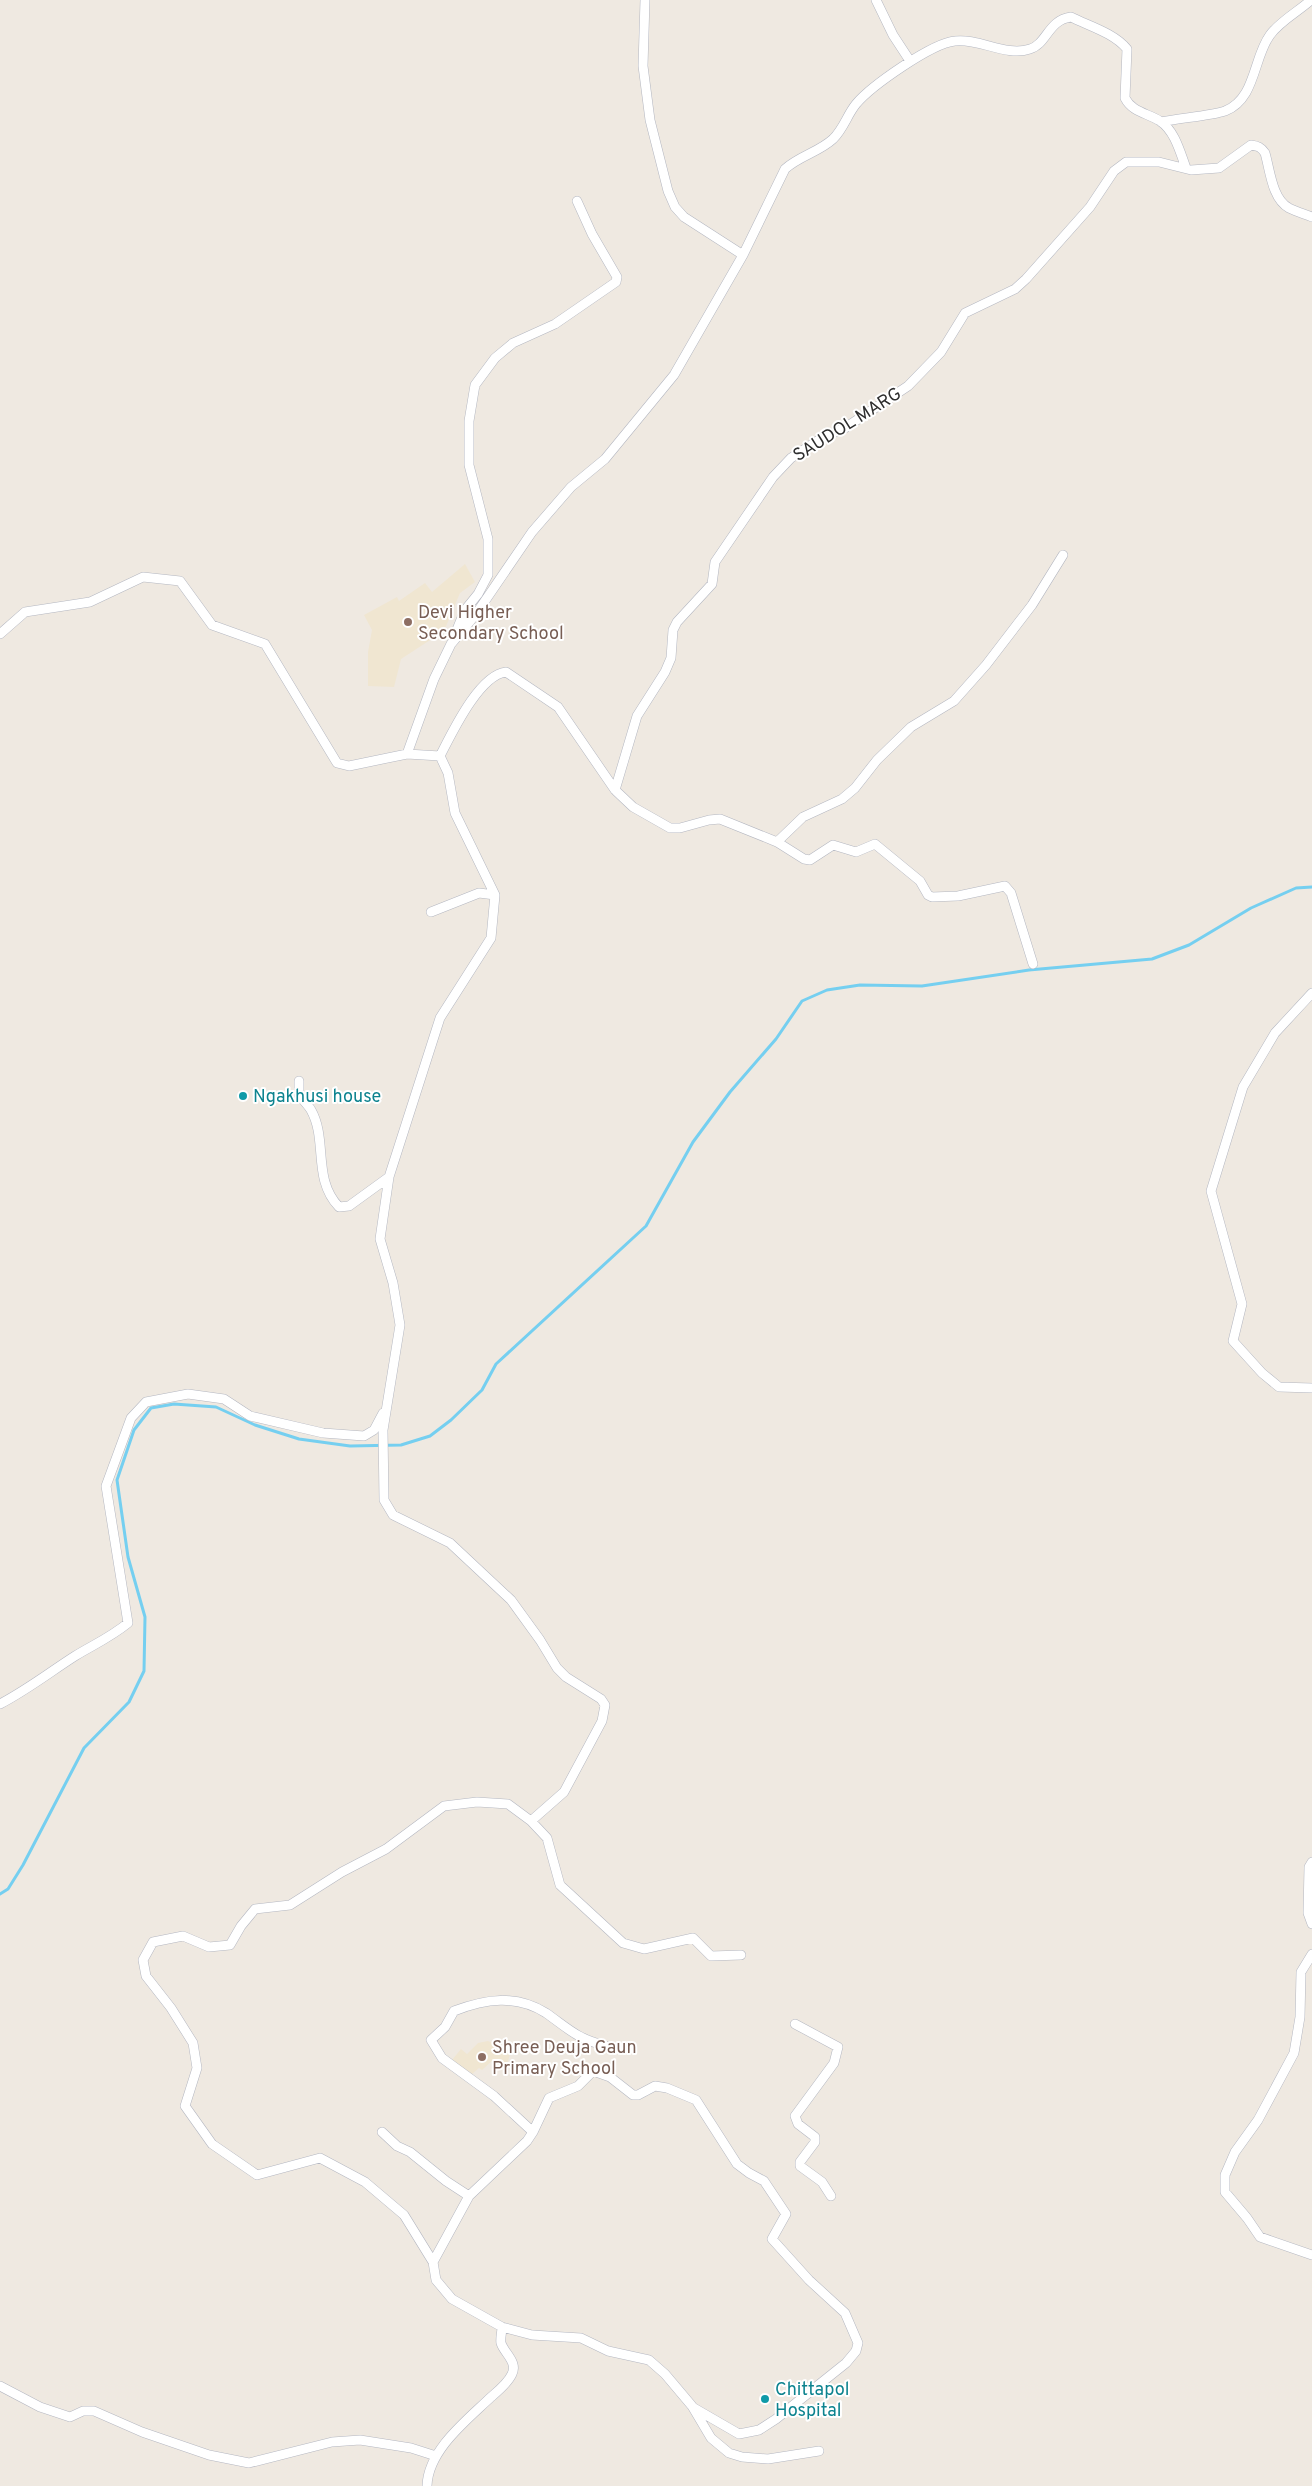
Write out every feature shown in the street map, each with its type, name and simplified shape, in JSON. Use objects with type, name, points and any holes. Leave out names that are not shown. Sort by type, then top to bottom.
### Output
[{"type":"street","points":[[645,0],[643,66],[650,120],[668,191],[675,207],[684,217],[743,255]]},
{"type":"street","points":[[876,0],[893,35],[910,61]]},
{"type":"street","points":[[1161,122],[1225,111],[1240,102],[1251,84],[1259,54],[1271,33],[1311,0]]},
{"type":"street","points":[[451,644],[476,614],[532,532],[571,487],[606,459],[674,375],[743,255],[785,169],[794,160],[832,140],[845,126],[856,103],[910,61],[934,46],[955,40],[1021,51],[1033,49],[1056,23],[1071,17],[1114,38],[1127,49],[1125,98],[1132,108],[1161,122],[1176,141],[1186,168]]},
{"type":"street","name":"SAUDOL MARG","points":[[615,790],[638,716],[665,672],[671,658],[673,630],[677,622],[712,584],[715,562],[773,477],[791,458],[825,436],[845,428],[908,386],[941,352],[965,313],[1014,289],[1026,280],[1090,208],[1114,170],[1126,162],[1144,161],[1191,170],[1219,168],[1251,146],[1257,146],[1262,148],[1265,153],[1276,194],[1280,200],[1288,208],[1312,218]]},
{"type":"street","points":[[407,754],[434,679],[465,610],[478,594],[488,575],[488,539],[469,465],[469,421],[475,385],[495,358],[513,343],[555,324],[616,282],[617,276],[592,234],[577,201]]},
{"type":"street","points":[[777,842],[803,817],[842,799],[856,788],[877,760],[911,727],[954,701],[986,665],[1032,605],[1063,554]]},
{"type":"street","points":[[0,634],[24,612],[90,602],[143,577],[180,581],[212,625],[265,644],[337,763],[349,766],[407,754],[440,756]]},
{"type":"street","points":[[440,756],[463,713],[494,676],[506,672],[558,707],[615,790],[633,807],[670,828],[720,820],[777,842],[804,859],[810,860],[833,845],[856,852],[875,844],[920,881],[928,895],[932,897],[958,896],[1005,886],[1012,893],[1033,964]]},
{"type":"street","points":[[440,756],[448,773],[455,813],[495,895],[491,938],[440,1018],[390,1176],[380,1239],[393,1283],[400,1324],[386,1408],[382,1452],[384,1500],[393,1515],[450,1543],[511,1600],[540,1640],[557,1668],[566,1677],[601,1699],[605,1705],[602,1720],[564,1792],[531,1822]]},
{"type":"street","points":[[431,912],[479,893],[495,895]]},
{"type":"street","points":[[1312,993],[1275,1033],[1243,1087],[1211,1191],[1242,1304],[1233,1341],[1262,1374],[1279,1387],[1312,1388]]},
{"type":"street","points":[[299,1081],[298,1095],[311,1110],[317,1128],[320,1159],[328,1197],[339,1207],[349,1206],[390,1176]]},
{"type":"street","points":[[0,1704],[21,1693],[76,1656],[115,1634],[128,1623],[106,1486],[131,1418],[146,1402],[188,1394],[224,1399],[250,1416],[323,1433],[364,1436],[374,1430],[386,1408]]},
{"type":"street","points":[[741,1955],[711,1956],[694,1938],[644,1949],[622,1943],[560,1884],[547,1838],[531,1822],[508,1804],[477,1802],[444,1806],[386,1849],[342,1872],[290,1905],[255,1909],[241,1926],[230,1945],[209,1947],[183,1936],[153,1942],[143,1960],[146,1976],[171,2008],[193,2043],[197,2068],[185,2106],[212,2144],[257,2175],[320,2158],[365,2182],[404,2215],[433,2262],[436,2280],[452,2300],[502,2327],[532,2334],[581,2338],[608,2351],[649,2360],[665,2374],[692,2406],[711,2438],[729,2453],[742,2457],[768,2459],[819,2451]]},
{"type":"street","points":[[1312,1862],[1309,1867],[1308,1913],[1312,1924]]},
{"type":"street","points":[[1312,1954],[1300,1972],[1300,2017],[1294,2053],[1258,2120],[1235,2152],[1226,2176],[1225,2192],[1260,2237],[1312,2255]]},
{"type":"street","points":[[533,2132],[494,2096],[447,2062],[433,2046],[431,2040],[445,2027],[454,2010],[498,1999],[526,2004],[545,2012],[571,2033],[606,2046]]},
{"type":"street","points":[[795,2024],[838,2047],[834,2063],[796,2116],[798,2124],[815,2137],[815,2142],[800,2162],[800,2166],[822,2182],[831,2196]]},
{"type":"street","points":[[433,2262],[469,2196],[527,2141],[549,2098],[578,2086],[593,2070],[610,2077],[633,2095],[638,2096],[655,2086],[667,2088],[696,2100],[737,2164],[749,2174],[764,2181],[786,2214],[772,2239],[809,2280],[845,2314],[858,2343],[856,2351],[846,2363],[776,2419],[759,2430],[739,2434],[692,2406]]},
{"type":"street","points":[[382,2132],[397,2146],[410,2152],[446,2181],[469,2196]]},
{"type":"street","points":[[427,2486],[436,2456],[461,2426],[504,2385],[513,2373],[513,2364],[501,2342],[502,2327]]},
{"type":"street","points":[[0,2386],[40,2407],[70,2417],[83,2411],[94,2411],[142,2432],[209,2455],[249,2464],[332,2442],[360,2440],[411,2448],[436,2456]]},
{"type":"shaded area","name":"Devi Higher Secondary School","points":[[465,564],[475,582],[460,593],[444,631],[401,659],[394,687],[368,686],[368,652],[372,630],[364,615],[397,597],[399,601],[425,583],[432,592]]},
{"type":"shaded area","name":"Shree Deuja Gaun Primary School","points":[[488,2041],[511,2051],[508,2061],[502,2069],[492,2061],[482,2070],[479,2068],[471,2075],[452,2060],[461,2049],[467,2054],[478,2043]]},
{"type":"waterway","points":[[0,1894],[8,1889],[23,1865],[84,1748],[129,1702],[144,1671],[145,1617],[128,1557],[117,1480],[134,1430],[151,1408],[174,1404],[216,1407],[255,1425],[299,1439],[350,1446],[401,1445],[430,1436],[451,1420],[482,1390],[496,1364],[646,1226],[693,1142],[730,1092],[776,1039],[802,1001],[827,990],[860,985],[922,986],[1029,970],[1152,959],[1189,945],[1251,908],[1296,888],[1312,887]]},
{"type":"place","name":"Devi Higher Secondary School","points":[[408,622]]},
{"type":"place","name":"Ngakhusi house","points":[[243,1096]]},
{"type":"place","name":"Shree Deuja Gaun Primary School","points":[[482,2057]]},
{"type":"place","name":"Chittapol Hospital","points":[[765,2399]]}]
